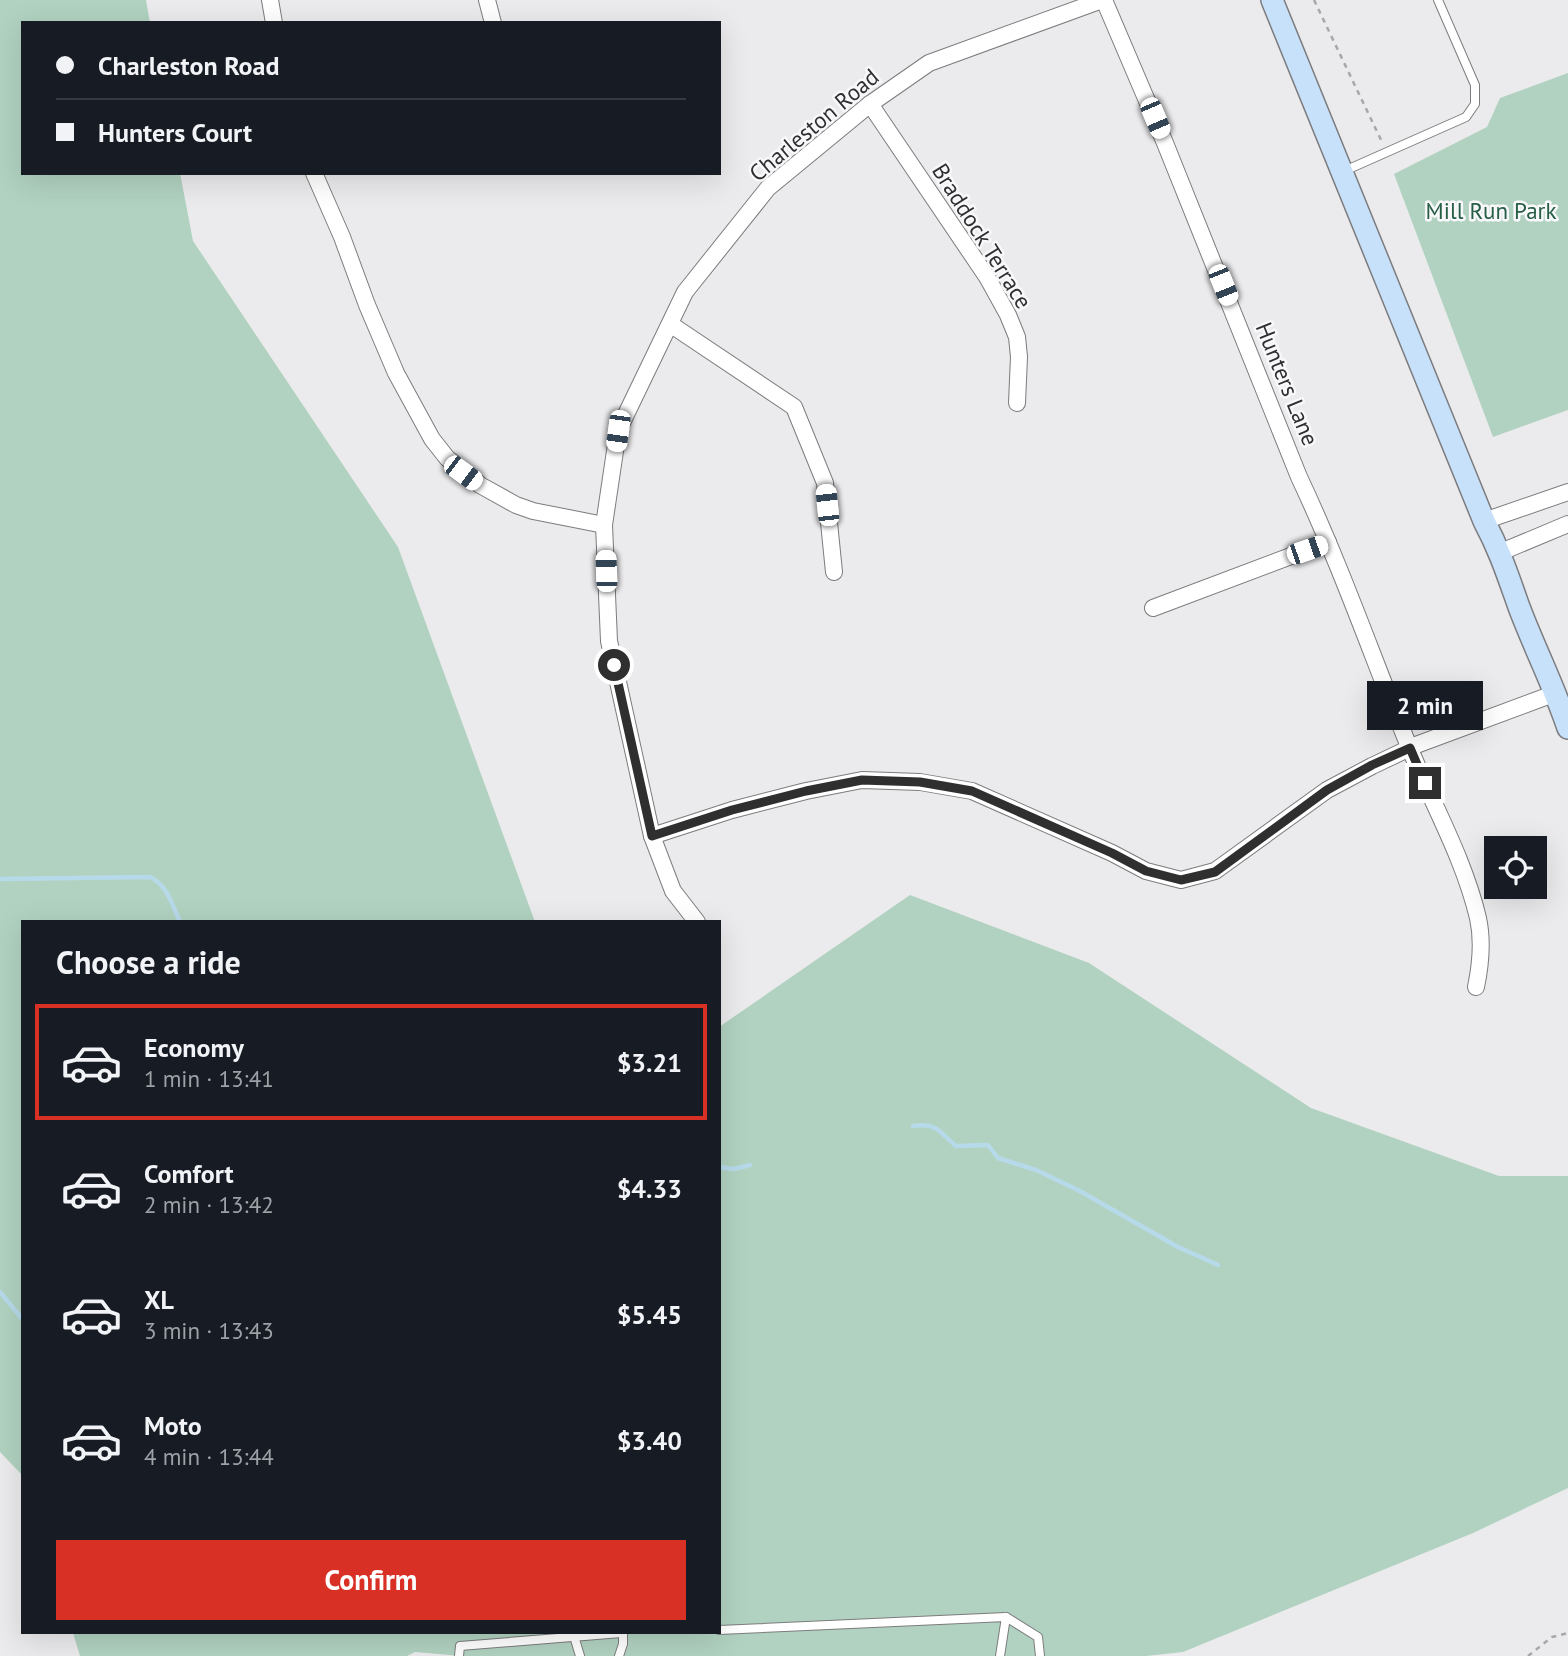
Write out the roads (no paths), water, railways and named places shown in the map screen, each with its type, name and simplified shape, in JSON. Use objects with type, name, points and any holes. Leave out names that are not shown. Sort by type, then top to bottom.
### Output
[{"type":"main road","points":[[1272,0],[1484,521],[1501,552],[1568,728]]},
{"type":"street","points":[[270,0],[274,21]]},
{"type":"street","points":[[486,0],[492,21]]},
{"type":"street","name":"Charleston Road","points":[[695,920],[673,891],[652,836],[609,641],[604,525],[618,431],[685,292],[768,188],[870,104],[929,63],[1103,0]]},
{"type":"street","name":"Hunters Lane","points":[[1103,0],[1166,143],[1299,477],[1452,844],[1473,901],[1481,939],[1476,987]]},
{"type":"street","name":"Braddock Terrace","points":[[870,104],[987,277],[1008,315],[1017,337],[1017,403]]},
{"type":"street","points":[[315,175],[396,373],[432,439],[447,457],[480,485],[516,505],[604,525]]},
{"type":"street","points":[[670,324],[794,407],[825,483],[834,572]]},
{"type":"street","points":[[1484,521],[1568,492]]},
{"type":"street","points":[[1501,552],[1568,524]]},
{"type":"street","points":[[1153,608],[1328,542]]},
{"type":"street","points":[[652,836],[732,810],[806,791],[862,780],[920,782],[972,791],[1112,853],[1146,871],[1181,880],[1215,872],[1327,790],[1372,765],[1556,693]]},
{"type":"lane","points":[[1342,172],[1466,117],[1475,104],[1475,85],[1438,0]]},
{"type":"lane","points":[[1000,1656],[1006,1617]]},
{"type":"lane","points":[[721,1630],[1006,1617],[1038,1637],[1040,1656]]},
{"type":"lane","points":[[459,1656],[460,1646],[606,1634]]},
{"type":"lane","points":[[619,1656],[623,1644],[622,1634]]},
{"type":"lane","points":[[574,1636],[580,1656]]},
{"type":"waterway","points":[[0,879],[150,877],[165,890],[179,920]]},
{"type":"waterway","points":[[913,1126],[933,1127],[956,1146],[988,1145],[998,1158],[1036,1170],[1078,1190],[1178,1247],[1218,1265]]},
{"type":"waterway","points":[[721,1167],[734,1169],[750,1165]]},
{"type":"waterway","points":[[0,1292],[21,1318]]},
{"type":"park label","name":"Mill Run Park","points":[[1491,211]]}]
